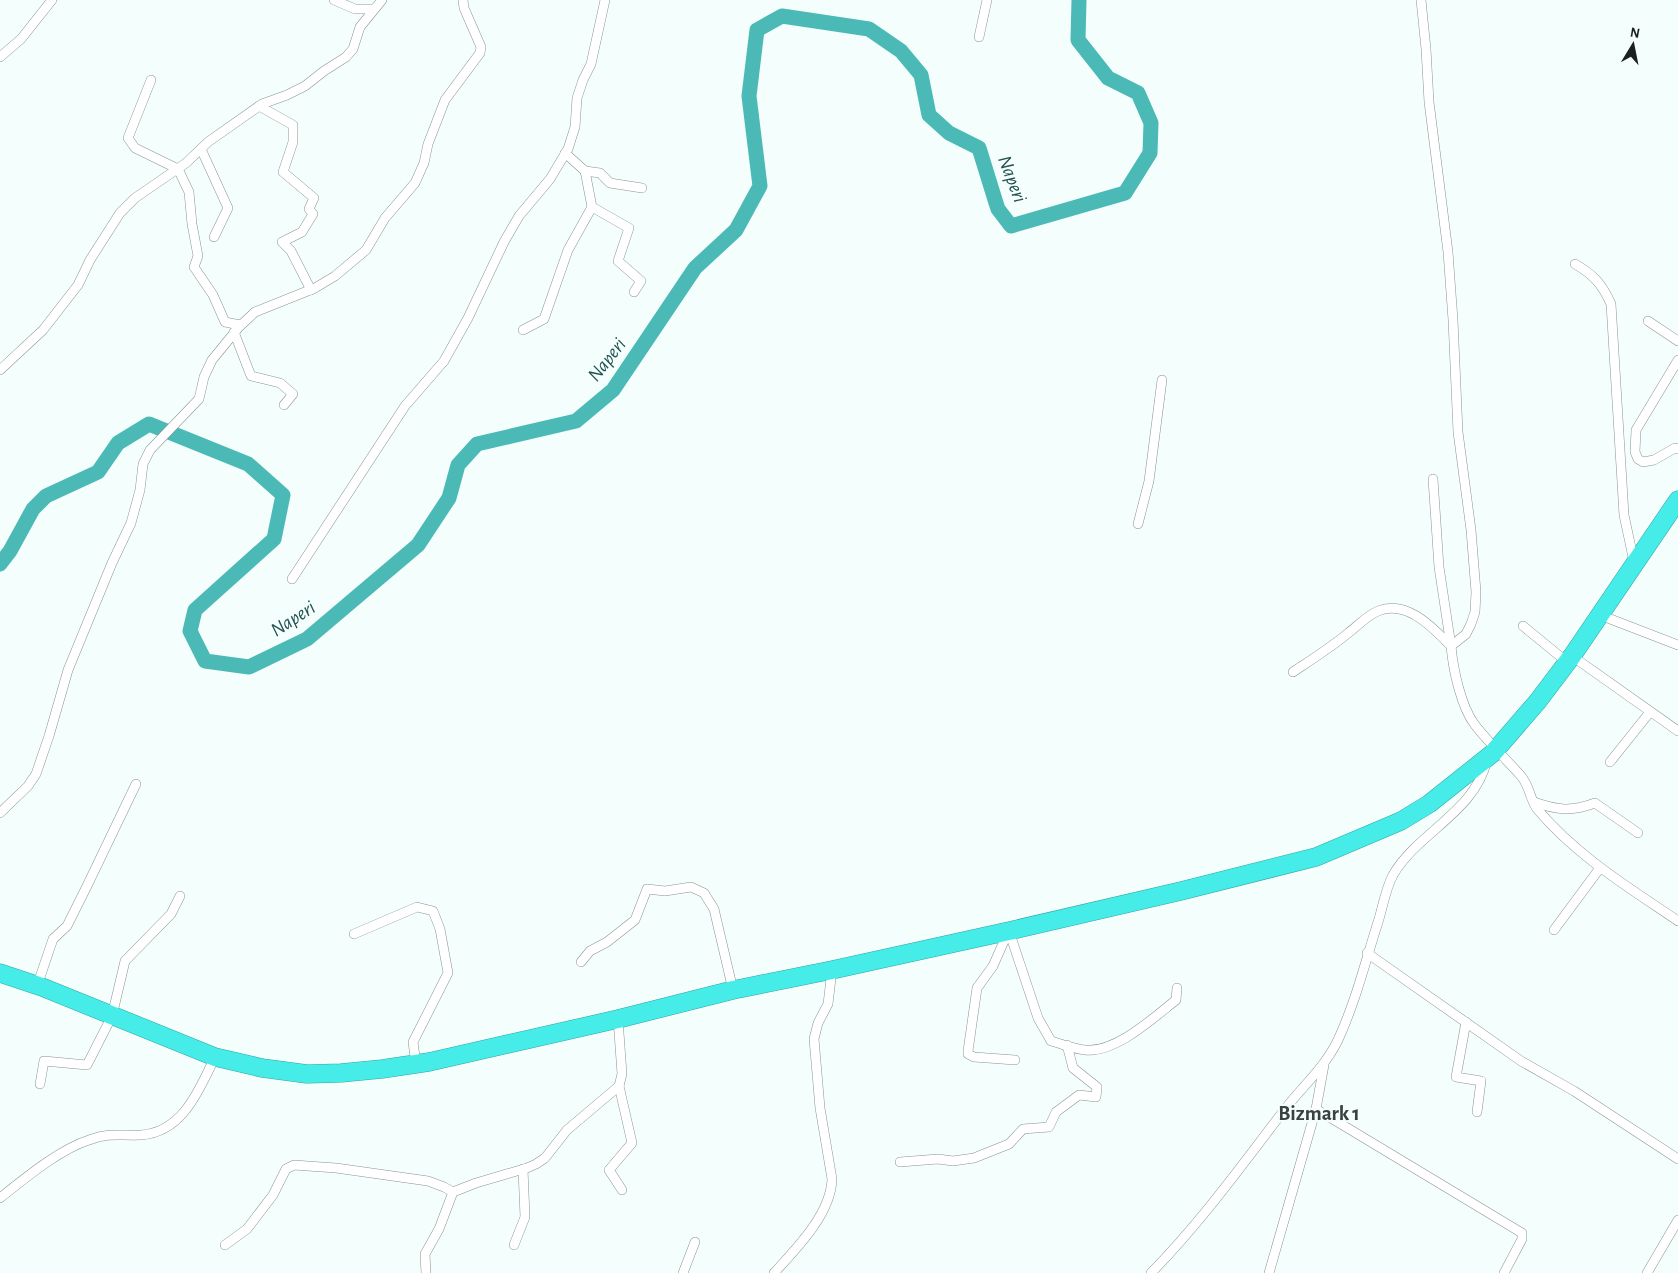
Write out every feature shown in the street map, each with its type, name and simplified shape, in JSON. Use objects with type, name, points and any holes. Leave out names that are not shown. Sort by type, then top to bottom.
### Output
[{"type":"highway","points":[[0,973],[215,1057],[262,1068],[307,1074],[358,1072],[416,1064],[618,1019],[734,990],[1008,932],[1181,892],[1316,857],[1401,821],[1429,804],[1492,753],[1538,701],[1570,659],[1634,562],[1678,500]]},
{"type":"street","points":[[0,58],[21,39],[52,0]]},
{"type":"street","points":[[334,0],[355,9],[374,9]]},
{"type":"street","points":[[0,370],[43,330],[78,285],[90,260],[120,213],[135,198],[178,169],[201,149],[259,106],[306,86],[324,71],[346,57],[353,49],[360,27],[382,0]]},
{"type":"street","points":[[0,813],[28,786],[36,774],[68,670],[130,523],[140,490],[143,464],[150,450],[199,399],[204,377],[212,360],[237,329],[255,312],[311,290],[335,276],[366,250],[385,218],[415,183],[424,163],[428,144],[445,100],[480,53],[481,47],[464,8],[463,0]]},
{"type":"street","points":[[292,579],[405,406],[444,361],[468,318],[504,242],[519,216],[550,179],[565,153],[575,127],[577,98],[591,64],[605,0]]},
{"type":"street","points":[[978,37],[987,0]]},
{"type":"street","points":[[1421,0],[1430,102],[1448,252],[1454,320],[1458,432],[1471,530],[1476,592],[1472,624],[1466,634],[1451,646]]},
{"type":"street","points":[[150,80],[128,138],[136,148],[178,169],[189,192],[198,256],[194,267],[213,295],[225,322],[237,329],[251,376],[280,383],[293,394],[284,405]]},
{"type":"street","points":[[259,106],[292,125],[293,142],[283,172],[314,198],[309,209],[313,214],[302,232],[282,242],[291,251],[311,290]]},
{"type":"street","points":[[201,149],[228,208],[214,237]]},
{"type":"street","points":[[565,153],[585,171],[600,173],[610,182],[642,188]]},
{"type":"street","points":[[523,330],[544,320],[568,250],[592,207],[585,171]]},
{"type":"street","points":[[592,207],[629,228],[618,261],[640,280],[634,292]]},
{"type":"street","points":[[1575,264],[1587,271],[1599,282],[1605,289],[1611,304],[1624,515],[1634,562]]},
{"type":"street","points":[[1648,320],[1678,341]]},
{"type":"street","points":[[1678,360],[1636,430],[1634,443],[1638,459],[1643,462],[1654,460],[1675,448],[1678,449]]},
{"type":"street","points":[[1138,524],[1149,481],[1162,380]]},
{"type":"street","points":[[1433,479],[1439,567],[1452,658],[1465,708],[1474,725],[1492,753],[1523,778],[1536,808],[1563,838],[1600,868],[1678,921]]},
{"type":"street","points":[[1293,672],[1348,634],[1365,619],[1379,611],[1390,608],[1400,609],[1416,616],[1430,626],[1451,646]]},
{"type":"street","points":[[1600,616],[1678,645]]},
{"type":"street","points":[[1523,626],[1678,731]]},
{"type":"street","points":[[1610,762],[1650,712]]},
{"type":"street","points":[[1151,1273],[1188,1235],[1297,1095],[1324,1065],[1338,1040],[1355,1000],[1367,953],[1392,877],[1408,854],[1452,815],[1472,793],[1484,774],[1492,753]]},
{"type":"street","points":[[37,986],[53,939],[67,926],[136,784]]},
{"type":"street","points":[[1534,802],[1556,809],[1581,809],[1595,803],[1638,833]]},
{"type":"street","points":[[1554,930],[1600,868]]},
{"type":"street","points":[[581,962],[590,951],[607,942],[635,920],[647,889],[665,891],[691,887],[704,893],[714,909],[734,990]]},
{"type":"street","points":[[40,1084],[44,1061],[87,1065],[112,1016],[125,961],[171,914],[180,896]]},
{"type":"street","points":[[354,934],[417,907],[433,911],[440,929],[448,973],[413,1042],[416,1064]]},
{"type":"street","points":[[1008,932],[1038,1018],[1051,1041],[1086,1050],[1115,1045],[1146,1024],[1176,1000],[1177,988]]},
{"type":"street","points":[[1008,932],[993,966],[977,988],[968,1054],[974,1057],[1015,1060]]},
{"type":"street","points":[[1367,953],[1521,1061],[1574,1091],[1678,1159]]},
{"type":"street","points":[[774,1273],[807,1235],[832,1189],[820,1108],[814,1039],[818,1023],[828,1004],[832,970]]},
{"type":"street","points":[[618,1019],[622,1074],[619,1086],[632,1143],[609,1170],[622,1190]]},
{"type":"street","points":[[1466,1022],[1456,1077],[1481,1081],[1477,1112]]},
{"type":"street","points":[[900,1162],[938,1159],[953,1161],[974,1158],[1009,1144],[1023,1129],[1049,1127],[1056,1112],[1079,1096],[1096,1097],[1097,1087],[1073,1068],[1067,1045]]},
{"type":"street","points":[[0,1198],[44,1166],[86,1140],[111,1134],[140,1135],[158,1132],[174,1124],[201,1086],[215,1057]]},
{"type":"street","points":[[1269,1273],[1316,1109],[1324,1065]]},
{"type":"street","points":[[426,1273],[425,1254],[439,1229],[453,1192],[523,1169],[545,1158],[567,1130],[619,1086]]},
{"type":"street","points":[[1316,1109],[1522,1233],[1522,1239],[1504,1273]]},
{"type":"street","points":[[225,1245],[246,1228],[273,1194],[286,1169],[294,1165],[336,1168],[428,1181],[453,1192]]},
{"type":"street","points":[[514,1245],[525,1217],[523,1169]]},
{"type":"street","points":[[1647,1273],[1678,1220]]},
{"type":"street","points":[[683,1273],[695,1242]]},
{"type":"waterway","name":"Naperi","points":[[0,564],[10,551],[33,509],[46,496],[98,472],[118,443],[149,424],[248,464],[283,495],[274,539],[195,610],[190,631],[205,661],[249,667],[307,639],[418,545],[449,498],[458,465],[477,444],[576,421],[613,390],[695,268],[736,230],[760,186],[749,96],[757,30],[782,16],[869,29],[901,51],[921,75],[929,115],[949,133],[979,148],[998,209],[1011,226],[1125,193],[1150,153],[1151,123],[1138,93],[1108,78],[1078,40],[1079,0]]},
{"type":"district","name":"Bizmark 1","points":[[1319,1113]]}]
